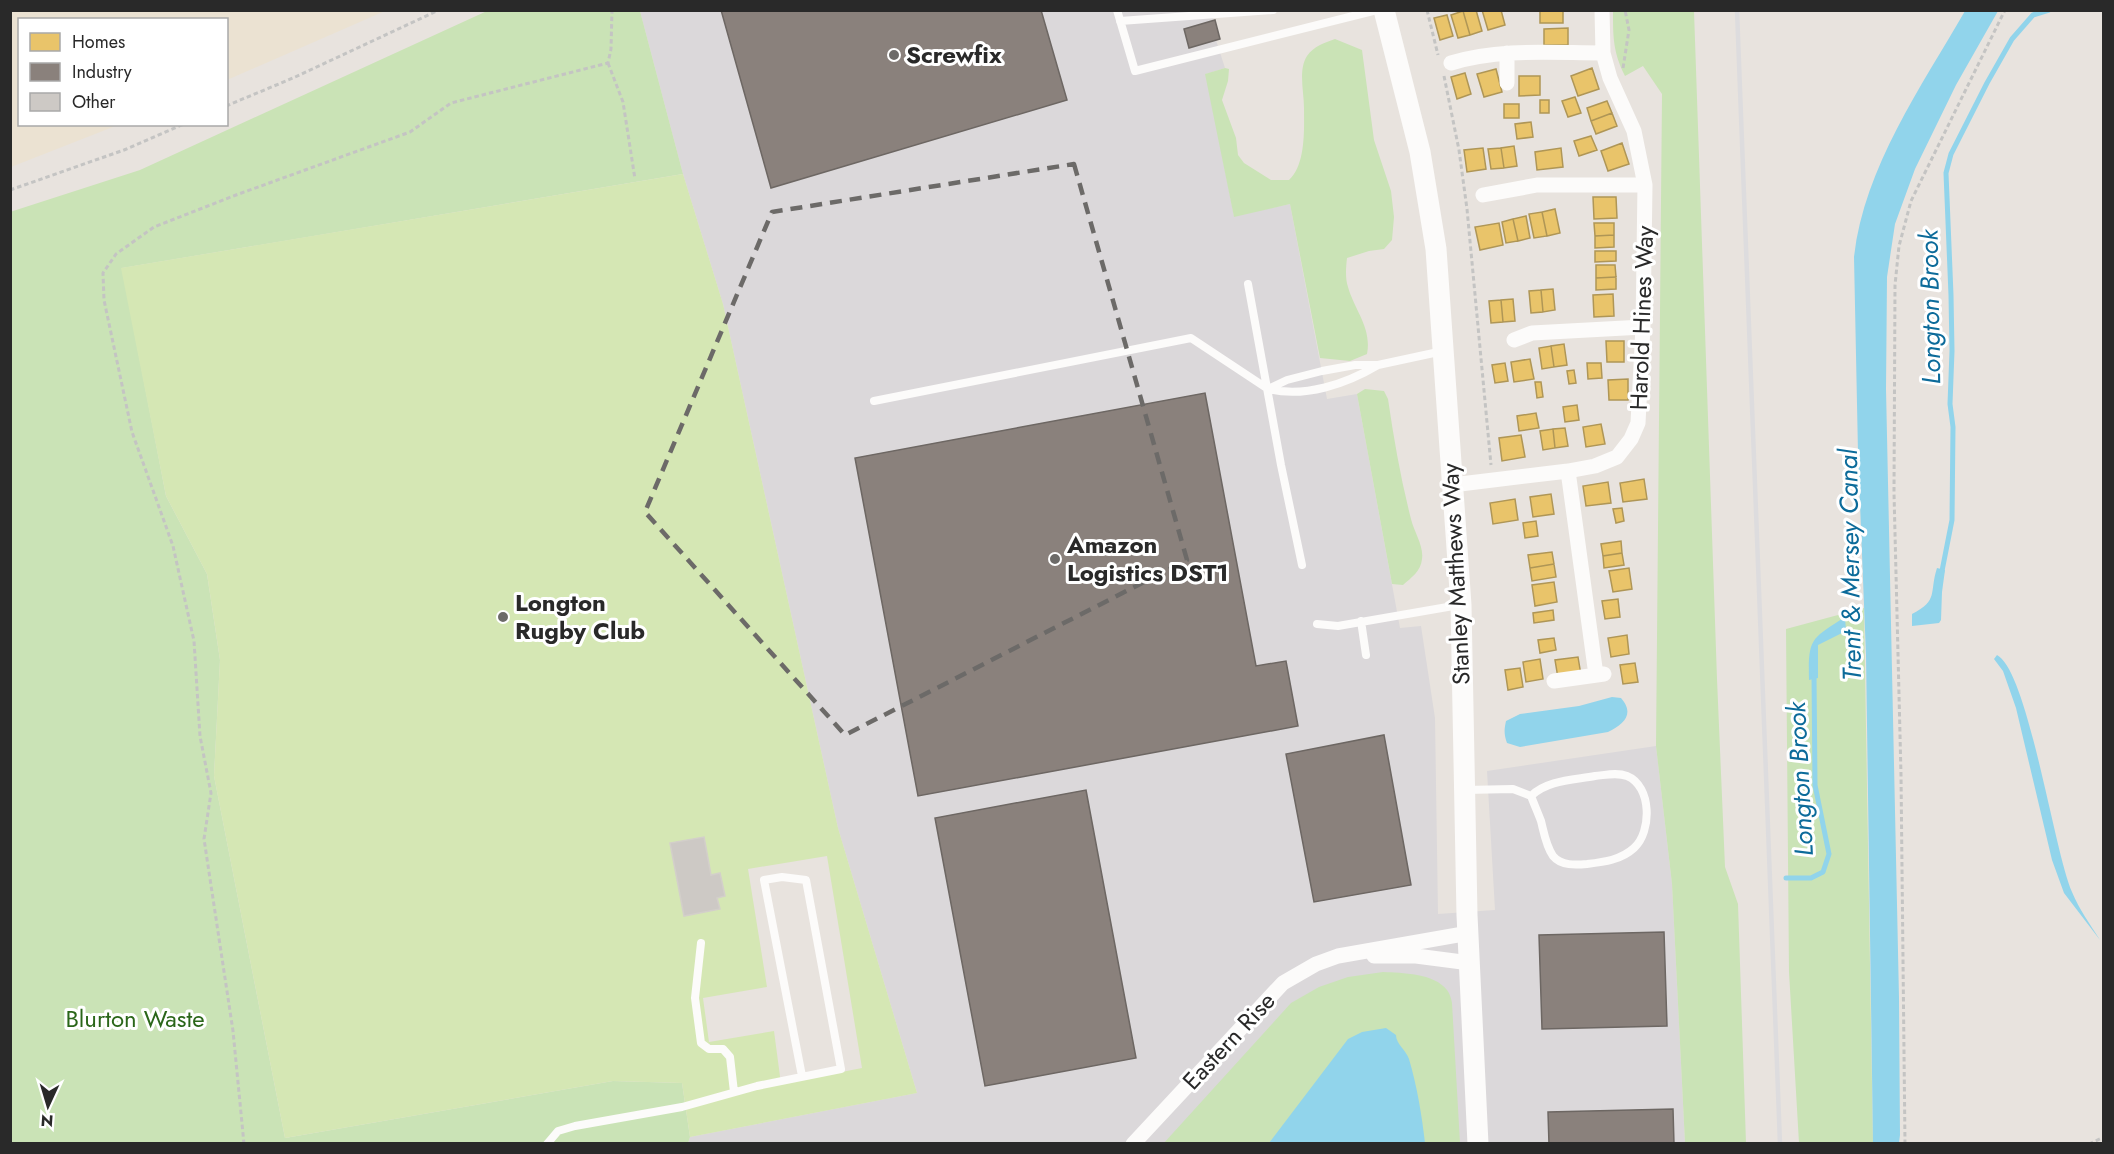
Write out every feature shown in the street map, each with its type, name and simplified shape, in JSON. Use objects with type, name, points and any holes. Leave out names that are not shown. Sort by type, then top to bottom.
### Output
[{"type":"main road","name":"Stanley Matthews Way","points":[[1384,10],[1420,152],[1436,249],[1461,604],[1468,933],[1478,1143]]},
{"type":"street","name":"Harold Hines Way","points":[[1452,485],[1595,466],[1617,457],[1631,439],[1638,423],[1643,327],[1645,185],[1634,131],[1610,78],[1603,53],[1602,10]]},
{"type":"street","points":[[1445,68],[1471,57],[1507,53],[1603,53]]},
{"type":"street","points":[[1507,53],[1507,83]]},
{"type":"street","points":[[1483,195],[1537,185],[1645,185]]},
{"type":"street","points":[[1514,340],[1532,333],[1643,327]]},
{"type":"street","points":[[1554,681],[1600,675],[1568,471]]},
{"type":"street","name":"Eastern Rise","points":[[1133,1143],[1283,983],[1316,964],[1338,956],[1468,933]]},
{"type":"street","name":"Eastern Rise","points":[[1338,956],[1416,956],[1470,963]]},
{"type":"lane","points":[[1117,10],[1135,71],[1377,10]]},
{"type":"lane","points":[[1120,21],[1273,10]]},
{"type":"lane","points":[[1248,284],[1302,565]]},
{"type":"lane","points":[[874,401],[1191,338],[1268,389],[1283,393],[1325,388],[1360,376],[1378,365]]},
{"type":"lane","points":[[1268,389],[1287,380],[1322,371],[1356,365],[1378,365],[1444,351]]},
{"type":"lane","points":[[1317,624],[1338,626],[1461,604]]},
{"type":"lane","points":[[1361,621],[1366,655]]},
{"type":"lane","points":[[1607,774],[1629,777],[1637,782],[1646,801],[1647,814],[1642,837],[1633,849],[1611,861],[1566,864],[1554,857],[1548,848],[1531,796],[1548,785],[1607,774]]},
{"type":"lane","points":[[1464,790],[1513,789],[1531,796]]},
{"type":"lane","points":[[547,1143],[558,1131],[575,1126],[682,1107],[734,1092],[841,1069],[807,880],[782,877],[764,880],[802,1076]]},
{"type":"lane","points":[[701,943],[695,998],[701,1043],[709,1049],[723,1049],[730,1057],[734,1092]]},
{"type":"path","points":[[228,105],[293,78],[439,10]]},
{"type":"path","points":[[612,10],[611,49],[608,63],[623,102],[634,179]]},
{"type":"path","points":[[1427,10],[1445,68],[1459,150],[1467,209],[1492,480]]},
{"type":"path","points":[[1610,78],[1622,71],[1625,62],[1629,30],[1625,10]]},
{"type":"path","points":[[1905,1143],[1903,897],[1894,493],[1895,285],[1899,246],[1911,201],[2005,10]]},
{"type":"path","points":[[244,1143],[233,1030],[204,839],[211,793],[200,736],[194,641],[173,546],[132,432],[104,300],[103,273],[116,254],[154,227],[411,132],[451,104],[608,63]]},
{"type":"path","points":[[10,190],[124,150],[179,126]]},
{"type":"path","points":[[2089,1143],[2103,1137]]},
{"type":"highlighted area","points":[[1074,164],[1187,560],[845,735],[645,512],[772,212]]},
{"type":"shaded area","points":[[11,10],[385,10],[228,80],[228,18],[18,18],[18,126],[115,126],[11,167]]},
{"type":"shaded area","points":[[640,11],[1210,11],[1220,39],[1216,40],[1225,68],[1206,74],[1234,216],[1290,204],[1327,399],[1357,394],[1400,628],[1421,626],[1435,718],[1438,914],[1495,910],[1487,771],[1656,746],[1672,884],[1685,1143],[688,1143],[690,1137],[917,1093],[838,828],[723,304],[683,174]]},
{"type":"green space","name":"Blurton Waste","points":[[487,11],[640,11],[683,174],[122,268],[166,496],[207,574],[220,660],[214,776],[285,1138],[613,1081],[682,1083],[690,1137],[688,1143],[11,1143],[10,212],[140,170]]},
{"type":"green space","points":[[1613,11],[1694,11],[1725,867],[1738,904],[1746,1143],[1685,1143],[1672,884],[1656,746],[1662,94],[1643,66],[1625,76],[1614,44]]},
{"type":"green space","points":[[1335,39],[1362,50],[1374,140],[1391,191],[1394,217],[1392,240],[1384,249],[1347,258],[1347,284],[1365,328],[1368,345],[1367,354],[1350,361],[1320,358],[1290,204],[1234,217],[1205,74],[1229,69],[1222,100],[1236,138],[1238,155],[1244,163],[1271,180],[1289,180],[1299,165],[1303,146],[1302,74],[1304,62],[1316,47]]},
{"type":"green space","name":"Longton Rugby Club","points":[[683,174],[723,304],[838,828],[917,1093],[690,1137],[682,1083],[613,1081],[285,1138],[214,776],[220,660],[207,574],[166,496],[121,268]],"holes":[[[704,837],[711,875],[720,874],[725,896],[717,898],[719,909],[684,916],[670,844]],[[827,856],[862,1068],[781,1084],[774,1031],[709,1042],[703,998],[767,987],[748,869]]]},
{"type":"green space","points":[[1365,389],[1384,391],[1388,399],[1404,490],[1412,524],[1422,549],[1420,567],[1403,585],[1392,584],[1357,394]]},
{"type":"green space","points":[[1864,608],[1873,1143],[1799,1143],[1789,972],[1786,629]]},
{"type":"green space","points":[[1383,972],[1426,977],[1441,984],[1450,995],[1460,1143],[1163,1144],[1291,1003],[1319,987],[1348,977]]},
{"type":"water","points":[[1965,11],[1998,11],[1956,85],[1915,169],[1895,224],[1887,277],[1886,389],[1900,1135],[1899,1143],[1873,1143],[1866,655],[1858,453],[1854,257],[1869,192],[1882,160],[1913,99]]},
{"type":"water","points":[[1937,568],[1945,570],[1941,620],[1939,623],[1912,626],[1912,614],[1930,600]]},
{"type":"water","points":[[1845,617],[1846,631],[1818,645],[1818,678],[1809,680],[1809,656],[1814,641],[1825,630]]},
{"type":"water","points":[[1997,655],[2008,668],[2030,726],[2072,892],[2100,940],[2064,893],[2052,860],[2016,708],[2003,671],[1994,659]]},
{"type":"water","points":[[1612,697],[1621,698],[1627,714],[1619,726],[1608,732],[1520,747],[1507,743],[1506,721],[1520,714],[1579,706]]},
{"type":"water","points":[[1386,1028],[1396,1035],[1409,1059],[1419,1101],[1425,1143],[1269,1143],[1348,1039],[1362,1032]]},
{"type":"building: Homes","points":[[1476,10],[1482,31],[1470,35],[1463,11]]},
{"type":"building: Homes","points":[[1482,10],[1501,10],[1505,25],[1488,30]]},
{"type":"building: Homes","points":[[1540,10],[1563,10],[1563,23],[1540,23]]},
{"type":"building: Homes","points":[[1463,11],[1470,35],[1458,38],[1451,15]]},
{"type":"building: Homes","points":[[1447,15],[1453,36],[1440,40],[1434,18]]},
{"type":"building: Homes","points":[[1568,28],[1568,45],[1544,45],[1544,29]]},
{"type":"building: Homes","points":[[1592,68],[1599,89],[1578,96],[1571,76]]},
{"type":"building: Homes","points":[[1496,69],[1502,92],[1484,97],[1477,74]]},
{"type":"building: Homes","points":[[1465,73],[1471,94],[1457,99],[1451,77]]},
{"type":"building: Homes","points":[[1519,76],[1540,76],[1540,95],[1519,96]]},
{"type":"building: Homes","points":[[1575,97],[1581,113],[1568,117],[1562,101]]},
{"type":"building: Homes","points":[[1540,100],[1549,100],[1549,113],[1540,113]]},
{"type":"building: Homes","points":[[1607,101],[1612,113],[1591,121],[1587,108]]},
{"type":"building: Homes","points":[[1504,104],[1519,104],[1519,118],[1504,118]]},
{"type":"building: Homes","points":[[1612,113],[1617,126],[1596,134],[1591,121]]},
{"type":"building: Homes","points":[[1531,122],[1533,137],[1517,139],[1515,124]]},
{"type":"building: Homes","points":[[1591,136],[1597,150],[1579,156],[1574,141]]},
{"type":"building: Homes","points":[[1622,143],[1629,164],[1608,171],[1601,151]]},
{"type":"building: Homes","points":[[1514,146],[1517,166],[1504,168],[1501,148]]},
{"type":"building: Homes","points":[[1483,148],[1486,169],[1467,172],[1464,150]]},
{"type":"building: Homes","points":[[1501,148],[1504,168],[1491,169],[1488,149]]},
{"type":"building: Homes","points":[[1561,148],[1563,167],[1537,170],[1535,152]]},
{"type":"building: Homes","points":[[1593,197],[1616,197],[1617,218],[1594,219]]},
{"type":"building: Homes","points":[[1555,209],[1560,233],[1547,236],[1542,212]]},
{"type":"building: Homes","points":[[1542,212],[1547,236],[1534,238],[1529,214]]},
{"type":"building: Homes","points":[[1526,216],[1530,238],[1518,241],[1513,219]]},
{"type":"building: Homes","points":[[1513,219],[1518,241],[1506,243],[1502,222]]},
{"type":"building: Homes","points":[[1499,223],[1503,245],[1480,250],[1475,227]]},
{"type":"building: Homes","points":[[1594,223],[1614,223],[1614,235],[1595,236]]},
{"type":"building: Homes","points":[[1614,235],[1614,247],[1595,248],[1595,236]]},
{"type":"building: Homes","points":[[1595,251],[1616,251],[1616,261],[1595,262]]},
{"type":"building: Homes","points":[[1596,265],[1615,265],[1616,277],[1596,278]]},
{"type":"building: Homes","points":[[1616,277],[1616,289],[1596,290],[1596,278]]},
{"type":"building: Homes","points":[[1553,289],[1555,310],[1543,312],[1541,290]]},
{"type":"building: Homes","points":[[1541,290],[1543,312],[1531,313],[1529,291]]},
{"type":"building: Homes","points":[[1613,294],[1614,316],[1594,317],[1593,295]]},
{"type":"building: Homes","points":[[1513,299],[1515,321],[1503,322],[1501,300]]},
{"type":"building: Homes","points":[[1501,300],[1503,322],[1491,323],[1489,301]]},
{"type":"building: Homes","points":[[1606,341],[1624,341],[1624,362],[1607,362]]},
{"type":"building: Homes","points":[[1564,344],[1567,365],[1554,367],[1551,346]]},
{"type":"building: Homes","points":[[1551,346],[1554,367],[1542,369],[1539,348]]},
{"type":"building: Homes","points":[[1530,359],[1534,379],[1514,382],[1511,362]]},
{"type":"building: Homes","points":[[1505,363],[1508,381],[1495,383],[1492,365]]},
{"type":"building: Homes","points":[[1587,363],[1601,363],[1602,378],[1588,379]]},
{"type":"building: Homes","points":[[1574,370],[1576,383],[1569,384],[1567,371]]},
{"type":"building: Homes","points":[[1628,379],[1628,400],[1609,400],[1608,380]]},
{"type":"building: Homes","points":[[1535,382],[1541,382],[1543,397],[1537,398]]},
{"type":"building: Homes","points":[[1577,405],[1579,420],[1565,422],[1563,407]]},
{"type":"building: Homes","points":[[1536,413],[1539,428],[1519,431],[1517,416]]},
{"type":"building: Homes","points":[[1601,424],[1605,444],[1586,447],[1583,427]]},
{"type":"building: Homes","points":[[1565,428],[1568,446],[1555,448],[1553,429]]},
{"type":"building: Homes","points":[[1553,429],[1555,448],[1543,450],[1540,431]]},
{"type":"building: Homes","points":[[1521,435],[1525,457],[1502,461],[1499,438]]},
{"type":"building: Homes","points":[[1644,479],[1647,499],[1623,502],[1620,483]]},
{"type":"building: Homes","points":[[1608,482],[1611,503],[1586,506],[1583,486]]},
{"type":"building: Homes","points":[[1551,494],[1554,514],[1533,517],[1530,497]]},
{"type":"building: Homes","points":[[1515,499],[1518,520],[1493,524],[1490,503]]},
{"type":"building: Homes","points":[[1622,508],[1624,521],[1616,523],[1613,509]]},
{"type":"building: Homes","points":[[1536,521],[1538,536],[1525,538],[1523,523]]},
{"type":"building: Homes","points":[[1621,541],[1622,553],[1603,556],[1601,544]]},
{"type":"building: Homes","points":[[1552,552],[1554,564],[1530,568],[1528,555]]},
{"type":"building: Homes","points":[[1622,553],[1624,565],[1604,568],[1603,556]]},
{"type":"building: Homes","points":[[1554,564],[1556,577],[1532,581],[1530,568]]},
{"type":"building: Homes","points":[[1629,568],[1632,589],[1613,592],[1609,571]]},
{"type":"building: Homes","points":[[1554,582],[1557,602],[1535,606],[1532,585]]},
{"type":"building: Homes","points":[[1618,599],[1620,617],[1605,619],[1602,601]]},
{"type":"building: Homes","points":[[1553,610],[1554,620],[1534,623],[1533,613]]},
{"type":"building: Homes","points":[[1627,635],[1629,654],[1611,657],[1608,638]]},
{"type":"building: Homes","points":[[1554,638],[1556,650],[1540,653],[1538,640]]},
{"type":"building: Homes","points":[[1578,657],[1581,675],[1558,678],[1555,660]]},
{"type":"building: Homes","points":[[1540,659],[1543,679],[1526,682],[1523,662]]},
{"type":"building: Homes","points":[[1635,663],[1638,682],[1623,684],[1620,665]]},
{"type":"building: Homes","points":[[1520,668],[1523,687],[1508,690],[1505,670]]},
{"type":"building: Industry","name":"Screwfix","points":[[721,10],[1041,10],[1067,100],[771,188]]},
{"type":"building: Industry","points":[[1215,20],[1220,39],[1189,48],[1184,29]]},
{"type":"building: Industry","name":"Amazon Logistics DST1","points":[[1205,393],[1256,666],[1286,661],[1298,726],[918,796],[855,458]]},
{"type":"building: Industry","points":[[1384,735],[1411,885],[1314,902],[1286,754]]},
{"type":"building: Industry","points":[[1086,790],[1136,1058],[985,1086],[935,818]]},
{"type":"building: Industry","points":[[1664,932],[1667,1026],[1542,1029],[1539,935]]},
{"type":"building: Industry","points":[[1673,1109],[1674,1144],[1549,1144],[1548,1112]]},
{"type":"building: Other","points":[[704,837],[711,875],[720,873],[725,896],[717,898],[720,909],[684,916],[670,843]]},
{"type":"waterway","name":"Longton Brook","points":[[1941,576],[1952,520],[1953,427],[1950,404],[1952,351],[1946,173],[1951,154],[2012,39],[2033,15],[2049,10]]},
{"type":"waterway","name":"Longton Brook","points":[[1786,878],[1811,878],[1823,872],[1829,854],[1815,785],[1814,674]]},
{"type":"railway","points":[[1737,10],[1780,1144]]},
{"type":"place","name":"Screwfix","points":[[894,55]]},
{"type":"place","name":"Amazon Logistics DST1","points":[[1055,559]]},
{"type":"place","name":"Longton Rugby Club","points":[[503,617]]},
{"type":"water label","name":"Trent & Mersey Canal","points":[[1850,565]]}]
